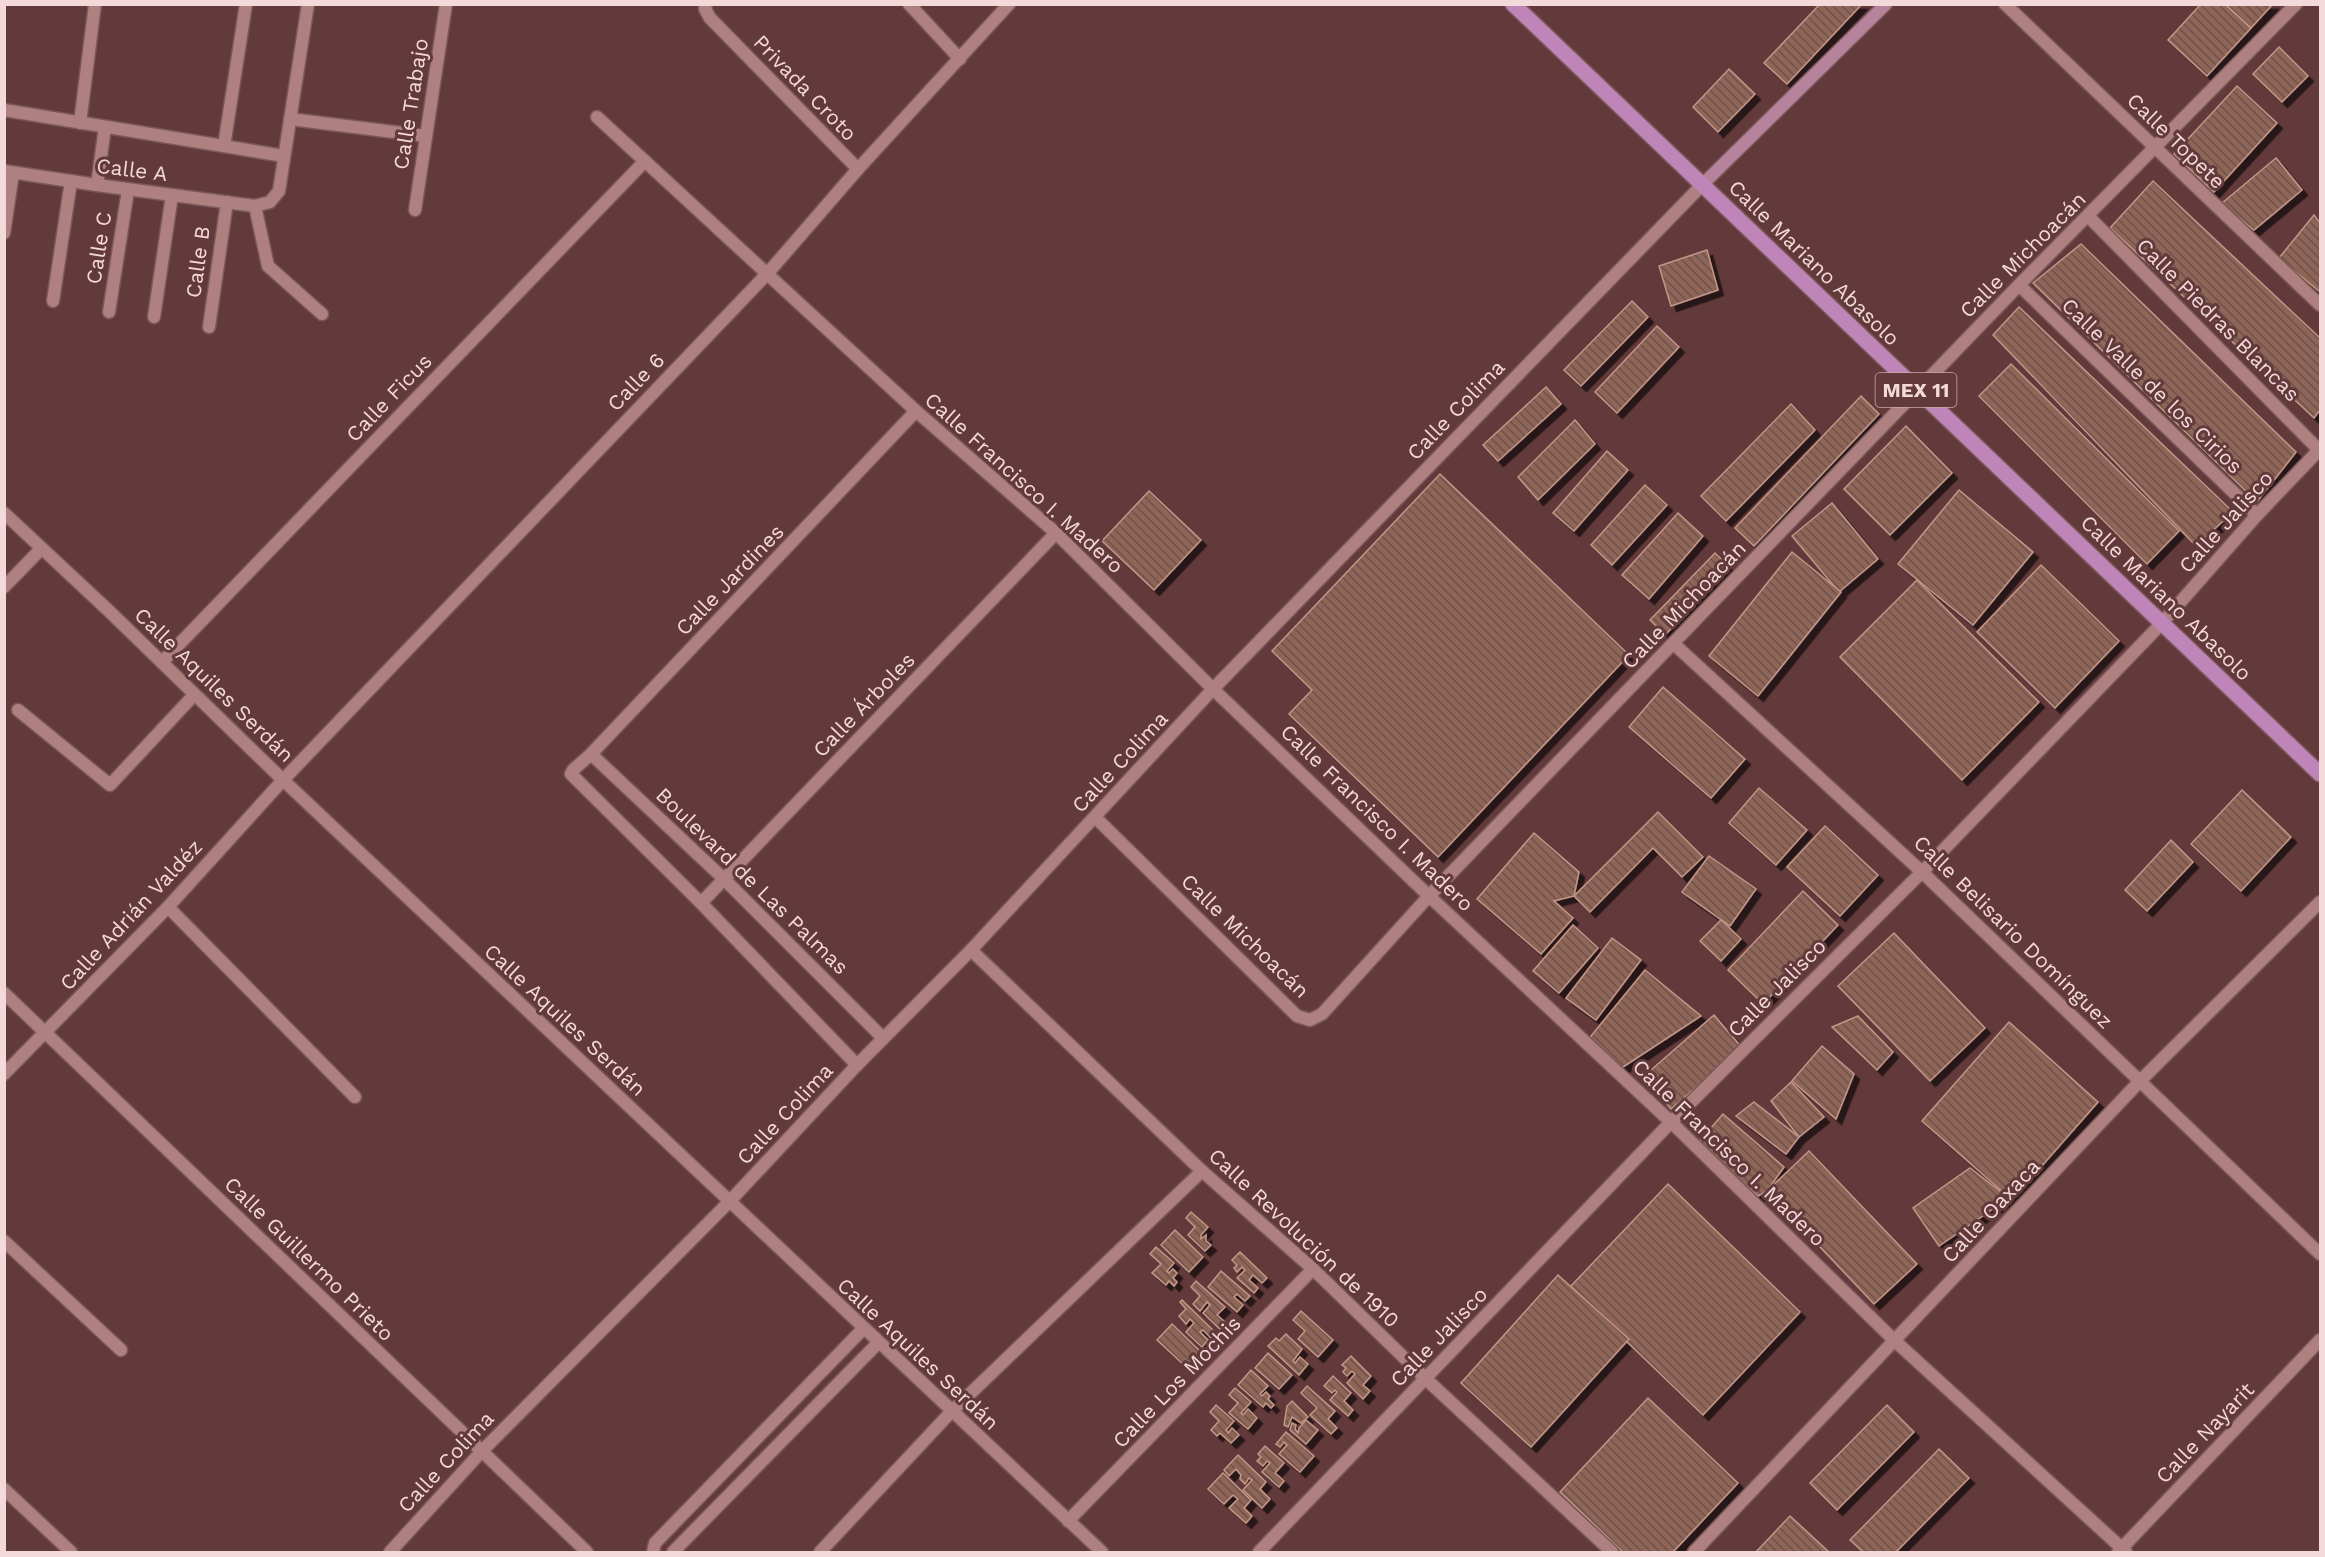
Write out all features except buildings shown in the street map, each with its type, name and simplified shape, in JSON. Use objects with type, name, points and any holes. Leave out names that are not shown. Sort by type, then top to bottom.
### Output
[{"type":"main road","name":"Calle Mariano Abasolo","points":[[1513,4],[2320,774]]},
{"type":"street","points":[[80,123],[95,4]]},
{"type":"street","points":[[224,146],[246,4]]},
{"type":"street","points":[[308,4],[279,191],[270,202],[255,206],[268,266],[322,314]]},
{"type":"street","name":"Calle Trabajo","points":[[415,210],[446,4]]},
{"type":"street","name":"Privada Croto","points":[[706,4],[705,9],[710,18],[858,169]]},
{"type":"street","points":[[909,4],[960,59]]},
{"type":"street","name":"Calle 6","points":[[283,780],[766,274],[858,169],[1009,4]]},
{"type":"street","name":"Calle Colima","points":[[390,1552],[481,1452],[729,1202],[857,1065],[971,950],[1214,689],[1702,185],[1886,4]]},
{"type":"street","name":"Calle Topete","points":[[2005,4],[2154,149],[2320,305]]},
{"type":"street","name":"Calle Michoacán","points":[[1095,817],[1297,1016],[1310,1020],[1322,1014],[1429,896],[2019,285],[2089,217],[2296,4]]},
{"type":"street","points":[[4,110],[284,156]]},
{"type":"street","name":"Calle Francisco I. Madero","points":[[597,117],[916,411],[1056,533],[1429,896],[1671,1122],[1894,1341],[2122,1551]]},
{"type":"street","points":[[290,119],[426,136]]},
{"type":"street","points":[[97,185],[105,127]]},
{"type":"street","name":"Calle Ficus","points":[[162,662],[645,161]]},
{"type":"street","points":[[4,233],[9,172]]},
{"type":"street","name":"Calle A","points":[[9,172],[255,206]]},
{"type":"street","points":[[53,302],[71,181]]},
{"type":"street","name":"Calle C","points":[[109,312],[128,190]]},
{"type":"street","points":[[154,317],[172,195]]},
{"type":"street","name":"Calle B","points":[[209,327],[227,202]]},
{"type":"street","name":"Calle Piedras Blancas","points":[[2089,217],[2320,449]]},
{"type":"street","name":"Calle Valle de los Cirios","points":[[2019,285],[2257,515]]},
{"type":"street","name":"Calle Jardines","points":[[701,903],[571,774],[753,586],[916,411]]},
{"type":"street","name":"Calle Jalisco","points":[[1259,1552],[1671,1122],[1922,872],[2162,623],[2257,515],[2320,449]]},
{"type":"street","name":"Calle Aquiles Serdán","points":[[4,513],[863,1329],[1102,1552]]},
{"type":"street","name":"Calle Árboles","points":[[701,903],[1056,533]]},
{"type":"street","points":[[4,587],[41,549]]},
{"type":"street","name":"Calle Belisario Domínguez","points":[[1674,644],[1922,872],[2320,1254]]},
{"type":"street","points":[[18,710],[110,785],[194,695]]},
{"type":"street","name":"Boulevard de Las Palmas","points":[[591,754],[724,879],[883,1038]]},
{"type":"street","name":"Calle Adrián Valdéz","points":[[4,1074],[168,908],[283,780]]},
{"type":"street","name":"Calle Oaxaca","points":[[1694,1552],[2140,1081],[2320,902]]},
{"type":"street","points":[[701,903],[857,1065]]},
{"type":"street","points":[[168,908],[355,1097]]},
{"type":"street","name":"Calle Revolución de 1910","points":[[971,950],[1202,1171],[1313,1269],[1426,1379],[1612,1552]]},
{"type":"street","name":"Calle Guillermo Prieto","points":[[4,993],[587,1552]]},
{"type":"street","points":[[820,1552],[951,1412],[1202,1171]]},
{"type":"street","points":[[4,1241],[121,1350]]},
{"type":"street","name":"Calle Los Mochis","points":[[1068,1521],[1313,1269]]},
{"type":"street","points":[[653,1552],[655,1543],[863,1329]]},
{"type":"street","name":"Calle Nayarit","points":[[2122,1551],[2320,1340]]},
{"type":"street","points":[[673,1552],[878,1343]]},
{"type":"street","points":[[766,1431],[779,1444]]},
{"type":"street","points":[[714,1484],[726,1498]]},
{"type":"street","points":[[4,1489],[71,1552]]}]
